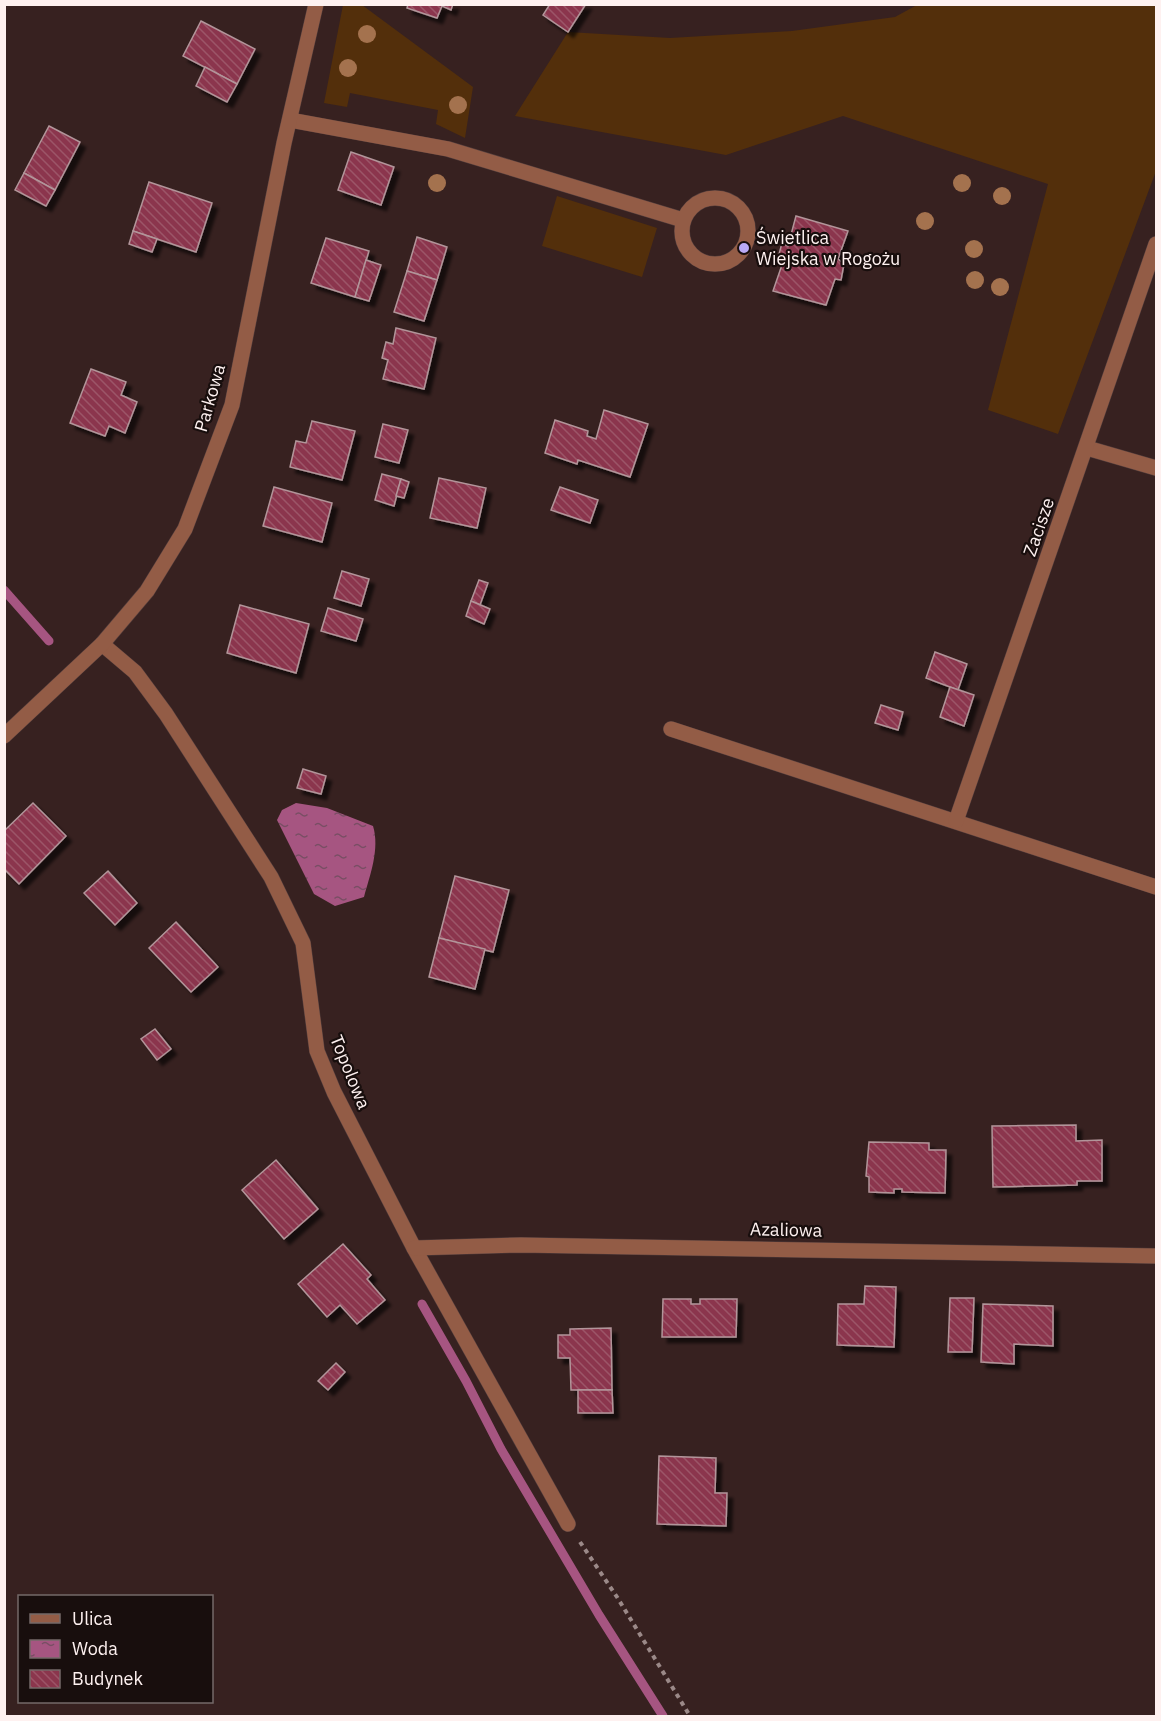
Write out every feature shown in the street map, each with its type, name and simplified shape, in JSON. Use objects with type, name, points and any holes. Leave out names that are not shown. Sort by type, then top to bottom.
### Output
[{"type":"street","name":"Parkowa","points":[[4,736],[102,644],[147,591],[185,529],[232,405],[316,4]]},
{"type":"street","points":[[290,120],[448,149],[683,220]]},
{"type":"street","points":[[711,197],[730,201],[743,214],[748,232],[742,250],[727,262],[709,264],[692,256],[682,239],[683,220],[694,205],[711,197]]},
{"type":"street","name":"Zacisze","points":[[956,822],[1156,244]]},
{"type":"street","points":[[1087,448],[1156,468]]},
{"type":"street","name":"Topolowa","points":[[102,644],[135,672],[166,714],[271,877],[303,943],[316,1051],[334,1092],[414,1248],[568,1524]]},
{"type":"street","points":[[670,729],[1156,887]]},
{"type":"street","name":"Azaliowa","points":[[414,1248],[520,1245],[1156,1256]]},
{"type":"path","points":[[568,1524],[690,1716]]},
{"type":"shaded area","points":[[343,5],[362,5],[473,87],[465,138],[436,124],[438,110],[350,93],[347,107],[324,103]]},
{"type":"shaded area","points":[[917,5],[1156,5],[1156,171],[1058,434],[988,410],[1048,184],[843,116],[726,155],[515,116],[568,32],[670,38],[792,31],[895,17]]},
{"type":"shaded area","points":[[557,196],[657,228],[642,277],[542,246]]},
{"type":"water","points":[[296,803],[327,808],[373,826],[375,853],[364,897],[335,906],[314,894],[277,820],[282,810]]},
{"type":"building","points":[[408,4],[453,4],[451,10],[442,6],[437,18],[407,8]]},
{"type":"building","points":[[550,4],[586,4],[568,32],[543,15]]},
{"type":"building","points":[[201,21],[255,49],[237,84],[183,56]]},
{"type":"building","points":[[205,67],[237,84],[227,102],[196,86]]},
{"type":"building","points":[[49,126],[80,142],[55,190],[24,173]]},
{"type":"building","points":[[351,152],[394,167],[381,205],[338,190]]},
{"type":"building","points":[[24,173],[55,190],[46,206],[15,190]]},
{"type":"building","points":[[149,182],[212,203],[196,252],[133,231]]},
{"type":"building","points":[[796,216],[848,231],[838,259],[844,264],[841,280],[835,279],[826,305],[773,291],[784,259],[778,258],[782,243],[788,246]]},
{"type":"building","points":[[133,231],[157,239],[152,252],[129,244]]},
{"type":"building","points":[[417,237],[447,247],[437,280],[407,271]]},
{"type":"building","points":[[326,238],[369,251],[355,297],[311,283]]},
{"type":"building","points":[[366,260],[381,265],[369,301],[355,297]]},
{"type":"building","points":[[407,271],[437,280],[424,321],[394,312]]},
{"type":"building","points":[[396,328],[436,338],[424,389],[383,379],[388,360],[382,358],[386,342],[393,344]]},
{"type":"building","points":[[91,369],[126,382],[121,395],[137,402],[125,433],[109,426],[105,436],[70,423]]},
{"type":"building","points":[[604,410],[648,424],[630,477],[578,460],[577,464],[545,453],[555,420],[588,431],[587,436],[596,439]]},
{"type":"building","points":[[312,421],[355,431],[342,480],[290,467],[296,441],[306,443]]},
{"type":"building","points":[[383,424],[408,430],[399,463],[375,457]]},
{"type":"building","points":[[382,474],[401,479],[394,506],[375,500]]},
{"type":"building","points":[[439,478],[486,488],[477,528],[430,518]]},
{"type":"building","points":[[401,479],[409,482],[404,498],[396,496]]},
{"type":"building","points":[[274,487],[332,503],[322,542],[263,526]]},
{"type":"building","points":[[560,487],[598,500],[590,523],[551,510]]},
{"type":"building","points":[[342,571],[369,579],[361,606],[334,598]]},
{"type":"building","points":[[479,580],[488,583],[480,605],[471,601]]},
{"type":"building","points":[[471,601],[490,609],[484,624],[466,616]]},
{"type":"building","points":[[240,605],[309,624],[296,673],[227,653]]},
{"type":"building","points":[[328,608],[363,619],[356,641],[321,631]]},
{"type":"building","points":[[935,652],[967,664],[958,690],[926,678]]},
{"type":"building","points":[[950,687],[974,695],[964,726],[940,717]]},
{"type":"building","points":[[881,705],[903,712],[898,730],[875,723]]},
{"type":"building","points":[[303,769],[326,776],[321,794],[297,788]]},
{"type":"building","points":[[33,803],[66,836],[19,884],[4,869],[4,831]]},
{"type":"building","points":[[108,871],[137,903],[115,925],[84,893]]},
{"type":"building","points":[[455,876],[509,890],[493,952],[439,938]]},
{"type":"building","points":[[176,922],[218,967],[191,992],[149,948]]},
{"type":"building","points":[[439,938],[485,949],[475,989],[429,977]]},
{"type":"building","points":[[155,1029],[171,1049],[157,1060],[141,1039]]},
{"type":"building","points":[[1076,1125],[1076,1141],[1102,1140],[1102,1181],[1077,1181],[1077,1185],[993,1187],[992,1126]]},
{"type":"building","points":[[869,1142],[929,1143],[929,1150],[946,1150],[945,1193],[902,1192],[902,1189],[894,1189],[894,1193],[869,1192],[869,1177],[866,1176]]},
{"type":"building","points":[[276,1160],[318,1209],[284,1239],[242,1190]]},
{"type":"building","points":[[343,1244],[371,1275],[367,1279],[385,1300],[357,1324],[340,1305],[327,1317],[298,1284]]},
{"type":"building","points":[[865,1286],[896,1287],[894,1347],[837,1345],[838,1304],[864,1304]]},
{"type":"building","points":[[950,1298],[974,1298],[972,1352],[948,1352]]},
{"type":"building","points":[[663,1299],[691,1299],[691,1304],[700,1304],[700,1299],[737,1299],[736,1337],[662,1337]]},
{"type":"building","points":[[983,1304],[1053,1306],[1053,1346],[1014,1344],[1014,1364],[981,1362]]},
{"type":"building","points":[[611,1328],[612,1390],[571,1390],[570,1358],[558,1358],[558,1335],[570,1335],[570,1329]]},
{"type":"building","points":[[336,1363],[345,1372],[328,1390],[318,1381]]},
{"type":"building","points":[[578,1390],[612,1390],[613,1413],[578,1413]]},
{"type":"building","points":[[659,1456],[716,1458],[715,1493],[727,1493],[726,1526],[657,1524]]},
{"type":"waterway","points":[[4,590],[49,641]]},
{"type":"waterway","points":[[422,1304],[501,1449],[599,1615],[663,1716]]},
{"type":"place","name":"Świetlica Wiejska w Rogożu","points":[[744,248]]}]
